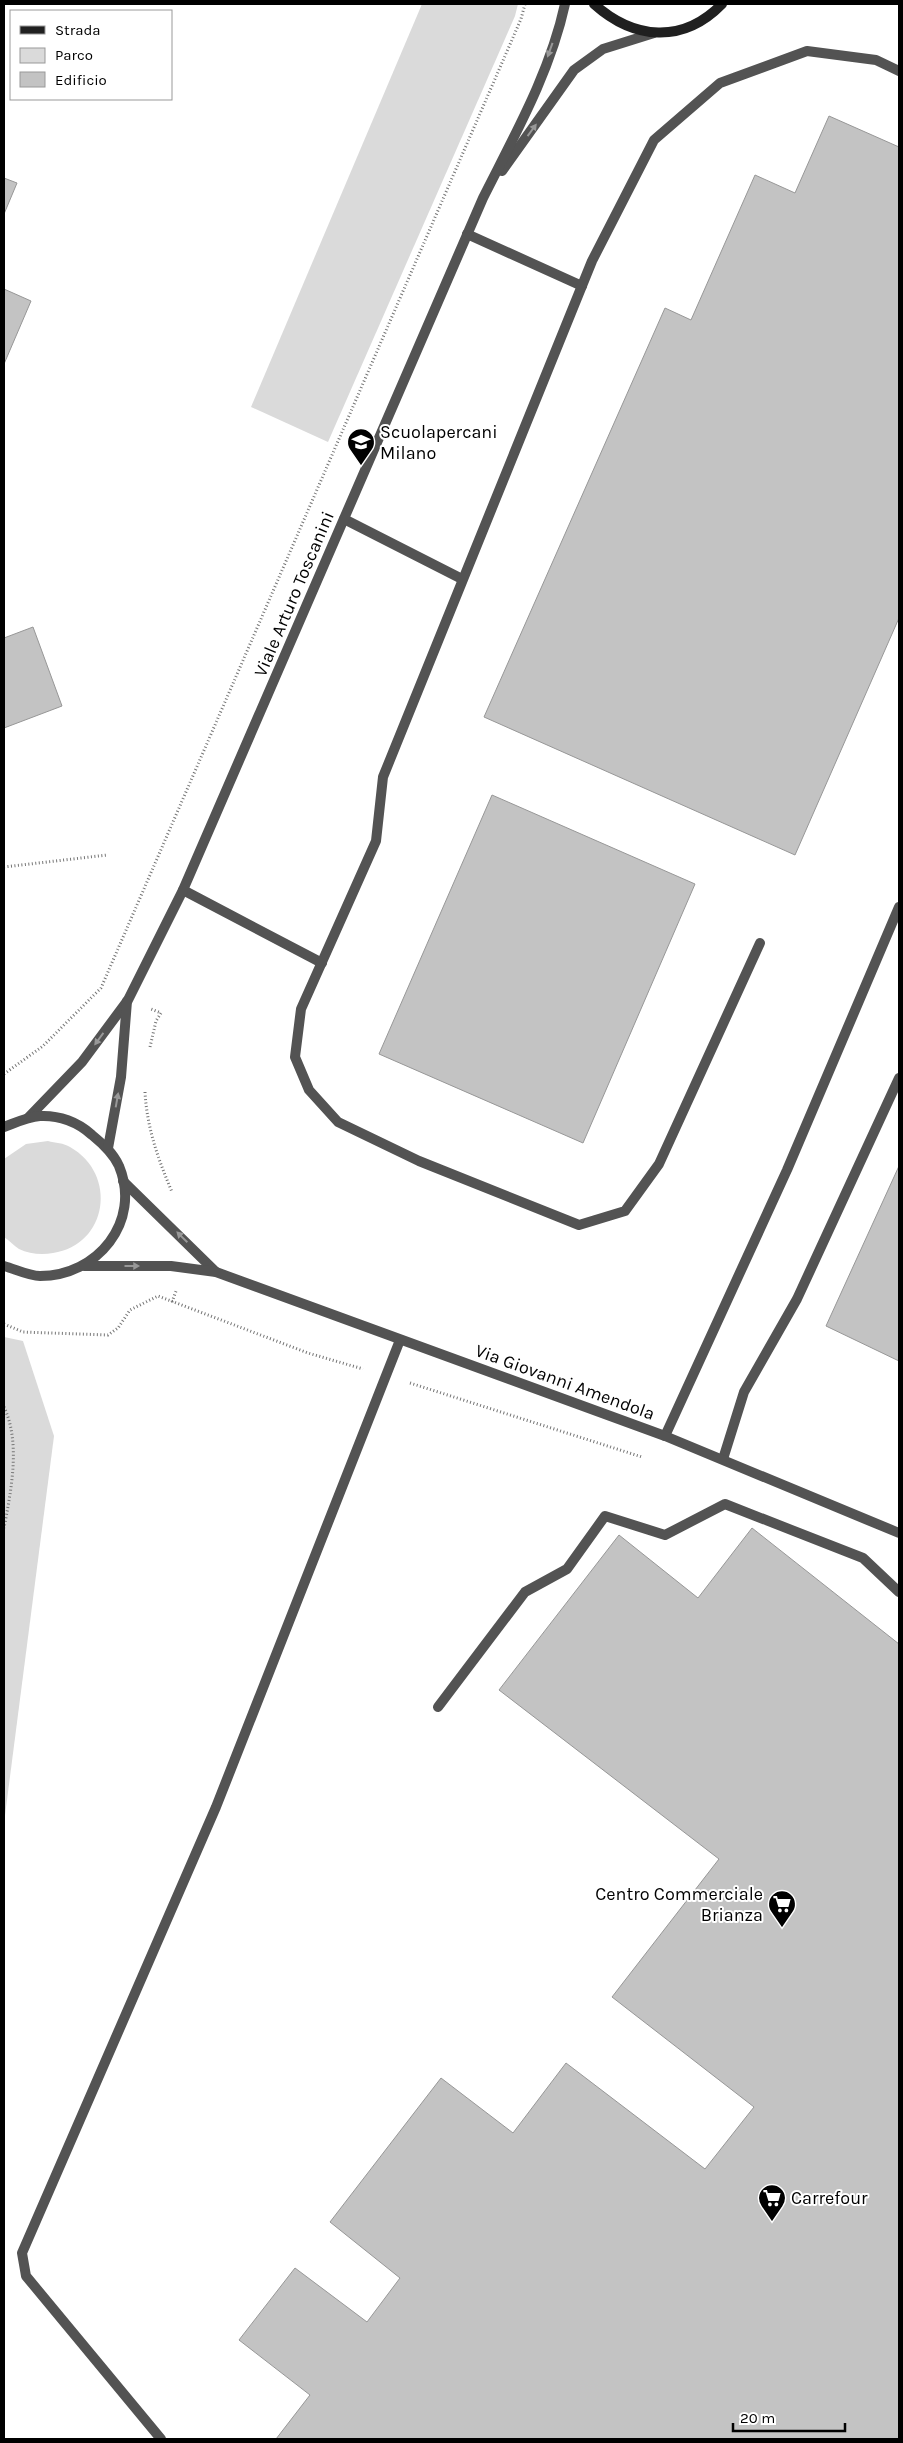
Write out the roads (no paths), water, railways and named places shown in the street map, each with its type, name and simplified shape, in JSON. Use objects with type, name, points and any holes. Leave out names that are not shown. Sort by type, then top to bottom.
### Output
[{"type":"main road","points":[[594,4],[621,24],[634,30],[654,33],[668,32],[697,24],[722,4]]},
{"type":"street","name":"Viale Arturo Toscanini","points":[[28,1118],[82,1062],[128,1000],[183,890],[467,234],[529,107],[562,20],[565,4]]},
{"type":"street","name":"Viale Arturo Toscanini","points":[[483,198],[574,70],[603,49],[654,33]]},
{"type":"street","points":[[760,942],[659,1164],[625,1211],[579,1225],[419,1161],[338,1122],[309,1090],[295,1057],[301,1009],[376,841],[382,777],[592,261],[654,140],[720,83],[807,51],[876,60],[899,72]]},
{"type":"street","points":[[467,234],[582,286]]},
{"type":"street","points":[[344,519],[462,579]]},
{"type":"street","points":[[183,890],[322,963]]},
{"type":"street","points":[[665,1436],[786,1170],[899,907]]},
{"type":"street","name":"Viale Arturo Toscanini","points":[[108,1148],[121,1077],[128,1000]]},
{"type":"street","points":[[723,1459],[744,1392],[797,1299],[899,1078]]},
{"type":"street","points":[[4,1128],[28,1118],[56,1117],[82,1126],[108,1148],[119,1166],[123,1181],[124,1209],[118,1228],[105,1249],[84,1266],[66,1273],[38,1276],[4,1266]]},
{"type":"street","name":"Via Giovanni Amendola","points":[[123,1181],[216,1272]]},
{"type":"street","name":"Via Giovanni Amendola","points":[[84,1266],[183,1267],[216,1272],[665,1436],[899,1533]]},
{"type":"street","points":[[161,2439],[26,2276],[22,2253],[216,1807],[400,1340]]},
{"type":"street","points":[[438,1707],[525,1592],[567,1569],[605,1516],[665,1534],[725,1504],[863,1558],[899,1592]]},
{"type":"place","name":"Scuolapercani Milano","points":[[361,466]]},
{"type":"place","name":"Centro Commerciale Brianza","points":[[782,1928]]},
{"type":"place","name":"Carrefour","points":[[772,2222]]}]
